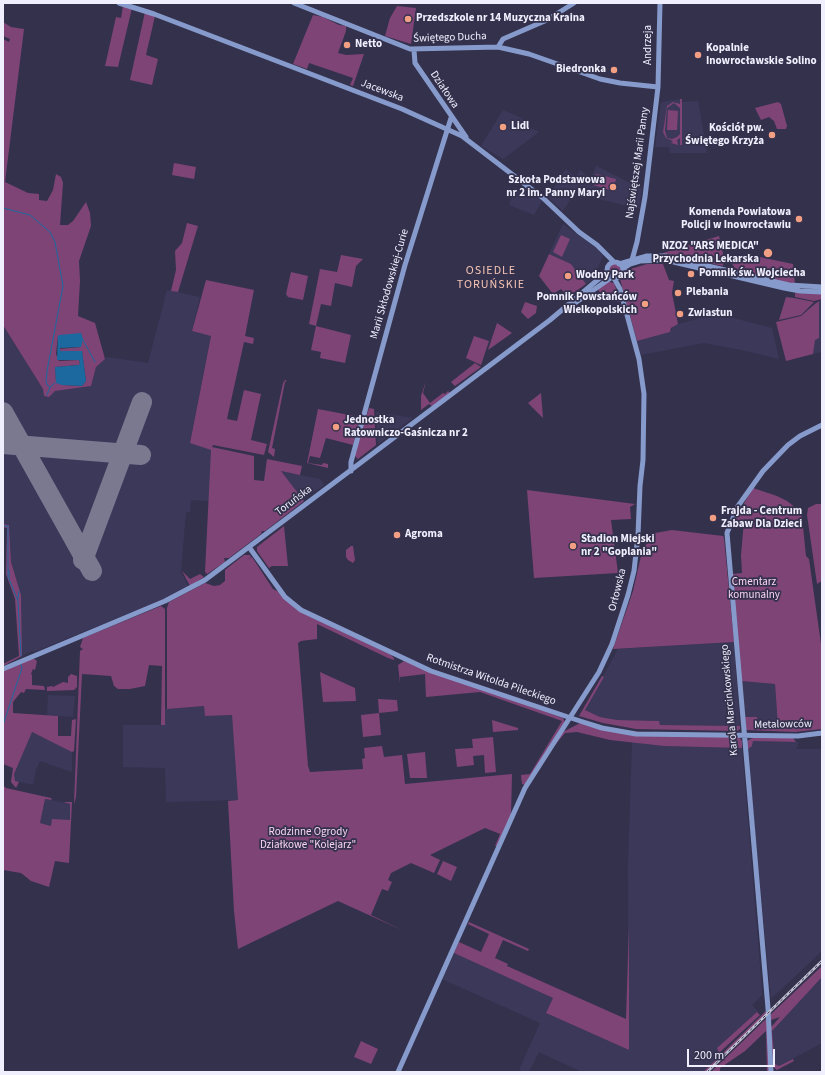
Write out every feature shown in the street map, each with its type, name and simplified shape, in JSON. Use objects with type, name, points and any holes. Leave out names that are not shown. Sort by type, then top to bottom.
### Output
[{"type":"street","name":"Jacewska","points":[[119,3],[154,14],[397,107],[466,138],[543,198],[579,232],[597,245],[614,263]]},
{"type":"street","name":"Świętego Ducha","points":[[294,3],[399,46],[414,50],[498,47],[529,54],[600,79],[620,83],[658,87]]},
{"type":"street","points":[[498,47],[503,39],[547,20],[574,3]]},
{"type":"street","name":"Andrzeja","points":[[658,87],[660,3]]},
{"type":"street","name":"Działowa","points":[[414,50],[415,63],[466,138]]},
{"type":"street","name":"Najświętszej Marii Panny","points":[[632,260],[637,242],[648,171],[658,87]]},
{"type":"street","name":"Marii Skłodowskiej-Curie","points":[[351,471],[352,458],[407,259],[451,118]]},
{"type":"street","points":[[637,242],[639,253],[647,256]]},
{"type":"street","points":[[607,272],[614,263],[647,256],[670,257],[789,285],[822,287]]},
{"type":"street","points":[[615,277],[630,264],[640,261],[665,260],[794,290],[822,292]]},
{"type":"street","points":[[614,263],[623,269]]},
{"type":"street","name":"Orłowska","points":[[398,1072],[519,801],[533,774],[599,672],[612,644],[623,612],[634,571],[643,460],[644,394],[639,359],[620,289],[615,277],[607,272]]},
{"type":"street","name":"Toruńska","points":[[3,668],[177,596],[205,580],[562,311],[607,272]]},
{"type":"street","name":"Toruńska","points":[[562,311],[568,309],[615,277]]},
{"type":"street","name":"Karola Marcinkowskiego","points":[[771,1072],[768,1012],[727,540],[728,526],[745,496],[769,464],[800,436],[822,425]]},
{"type":"street","points":[[352,458],[354,462],[360,464]]},
{"type":"street","name":"Rotmistrza Witolda Pileckiego","points":[[249,547],[285,597],[301,610],[431,671],[602,728],[636,734],[744,736]]},
{"type":"street","name":"Metalowców","points":[[744,736],[798,736],[822,733]]},
{"type":"shaded area","points":[[682,99],[682,102],[698,101],[707,153],[670,153],[669,147],[655,147],[661,102]]},
{"type":"shaded area","points":[[503,110],[522,118],[525,125],[539,132],[503,159],[481,146]]},
{"type":"shaded area","name":"Szkoła Podstawowa nr 2 im. Panny Maryi","points":[[596,166],[642,189],[639,209],[599,199],[599,197],[585,191],[584,193],[577,189],[563,211],[548,197],[566,169],[576,177],[580,170],[591,179]]},
{"type":"shaded area","points":[[515,187],[536,196],[542,201],[534,215],[509,205]]},
{"type":"shaded area","points":[[563,224],[598,249],[603,256],[593,279],[586,284],[571,264],[549,254]]},
{"type":"shaded area","points":[[167,290],[200,297],[192,331],[211,335],[190,442],[212,450],[209,501],[191,500],[190,512],[186,512],[181,572],[189,587],[166,598],[22,656],[21,595],[11,562],[9,525],[3,524],[3,325],[43,389],[44,396],[55,391],[91,386],[96,367],[107,357],[148,363]]},
{"type":"shaded area","points":[[822,300],[822,352],[813,354],[818,302]]},
{"type":"shaded area","points":[[718,314],[772,328],[779,359],[747,351],[703,343],[641,355],[637,341],[670,332],[674,325]]},
{"type":"shaded area","points":[[376,412],[413,418],[378,444]]},
{"type":"shaded area","points":[[281,471],[320,479],[324,485],[303,500]]},
{"type":"shaded area","points":[[734,642],[740,726],[660,725],[659,721],[617,720],[600,717],[585,710],[618,649]]},
{"type":"shaded area","points":[[741,681],[775,684],[778,726],[758,726],[757,717],[745,717]]},
{"type":"shaded area","points":[[48,695],[75,696],[73,717],[47,715]]},
{"type":"shaded area","points":[[204,706],[205,716],[232,715],[238,800],[166,802],[165,768],[123,767],[123,725],[164,725],[164,709]]},
{"type":"shaded area","points":[[31,732],[72,751],[72,772],[40,761],[36,769],[33,785],[15,781],[14,774]]},
{"type":"shaded area","points":[[753,741],[799,742],[796,749],[822,749],[822,951],[771,999],[747,750],[752,746]]},
{"type":"shaded area","points":[[632,742],[664,746],[742,748],[762,990],[762,995],[752,1005],[758,1011],[717,1048],[721,1054],[703,1072],[582,1072],[539,1052],[529,1072],[524,1072],[519,1070],[540,1023],[442,979],[455,953],[553,998],[546,1013],[629,1050],[628,866]]},
{"type":"shaded area","points":[[45,799],[70,804],[70,820],[52,826],[40,823]]},
{"type":"shaded area","points":[[822,977],[822,1043],[779,1066],[775,1064],[772,1031],[774,1026]]},
{"type":"green space","points":[[123,6],[132,8],[118,67],[105,66],[116,17],[121,18]]},
{"type":"green space","points":[[397,6],[416,8],[411,44],[385,36],[390,18]]},
{"type":"green space","points":[[145,12],[155,16],[146,55],[158,59],[152,85],[130,80]]},
{"type":"green space","points":[[313,15],[323,17],[339,25],[346,26],[346,31],[338,53],[346,55],[364,54],[353,86],[350,85],[353,78],[309,63],[307,69],[293,64]]},
{"type":"green space","points":[[3,22],[11,27],[24,29],[5,182],[28,193],[39,194],[39,200],[47,201],[53,190],[56,174],[61,177],[63,183],[60,225],[68,225],[73,221],[86,202],[90,213],[91,226],[79,261],[80,281],[78,316],[95,323],[105,359],[96,367],[91,386],[55,391],[49,397],[44,396],[43,389],[3,325],[3,39],[9,42],[10,39],[3,36]],"holes":[[[58,336],[81,347],[59,349],[62,353],[82,351],[86,381],[82,386],[62,385],[56,380],[55,367],[79,365],[80,363],[79,360],[59,361],[56,354]]]},
{"type":"green space","points":[[680,99],[682,99],[682,145],[680,145],[680,138],[677,140],[678,145],[671,143],[673,141],[666,138],[663,132],[667,106],[673,102],[680,104]],"holes":[[[674,103],[680,108],[680,134],[672,139],[667,138],[665,131],[667,108]]]},
{"type":"green space","points":[[778,102],[781,104],[787,126],[786,129],[777,129],[774,121],[769,117],[761,120],[755,108]]},
{"type":"green space","points":[[668,110],[678,111],[677,130],[667,130]]},
{"type":"green space","points":[[174,163],[196,167],[194,179],[172,175]]},
{"type":"green space","points":[[596,174],[616,179],[613,191],[593,185]]},
{"type":"green space","points":[[187,223],[198,226],[178,292],[171,291],[176,270],[175,251],[182,243]]},
{"type":"green space","points":[[561,235],[570,239],[562,257],[553,252]]},
{"type":"green space","points":[[719,236],[724,258],[723,266],[663,254],[663,253]]},
{"type":"green space","points":[[549,254],[571,264],[586,284],[568,297],[561,289],[553,294],[539,276]]},
{"type":"green space","points":[[341,255],[363,259],[356,266],[352,287],[335,283],[331,306],[321,304],[316,326],[309,324],[320,269],[337,272]]},
{"type":"green space","points":[[755,256],[793,264],[795,285],[737,271],[730,261]]},
{"type":"green space","points":[[615,264],[619,266],[621,270],[619,274],[615,276],[611,274],[609,270],[611,266]]},
{"type":"green space","points":[[647,264],[663,264],[669,280],[674,281],[672,293],[678,324],[671,328],[670,332],[637,341],[620,279],[626,268],[627,270]]},
{"type":"green space","points":[[291,272],[308,276],[303,300],[288,297],[286,294]]},
{"type":"green space","points":[[206,280],[254,290],[245,336],[254,338],[253,344],[244,342],[227,419],[237,421],[244,390],[261,394],[251,440],[267,444],[264,455],[213,445],[212,447],[254,456],[254,480],[264,481],[267,459],[302,466],[300,475],[281,471],[304,501],[265,531],[262,531],[261,534],[229,558],[224,558],[225,562],[207,574],[205,572],[211,450],[190,443],[211,336],[192,331]]},
{"type":"green space","points":[[606,281],[614,283],[621,302],[608,300],[597,289]]},
{"type":"green space","points":[[795,293],[822,294],[822,299],[814,301],[795,297]]},
{"type":"green space","points":[[786,297],[814,302],[801,315],[779,320]]},
{"type":"green space","points":[[822,300],[819,302],[819,338],[815,340],[813,354],[786,361],[776,322],[801,316],[816,303]]},
{"type":"green space","points":[[525,302],[537,306],[536,313],[528,319],[521,312]]},
{"type":"green space","points":[[497,323],[512,333],[488,350]]},
{"type":"green space","points":[[316,326],[351,335],[345,363],[320,358],[321,352],[311,350]]},
{"type":"green space","points":[[474,336],[489,341],[481,365],[466,358]]},
{"type":"green space","points":[[475,363],[481,367],[455,386],[451,382]]},
{"type":"green space","points":[[285,380],[287,381],[285,382],[272,448],[275,449],[274,457],[268,452],[283,383]]},
{"type":"green space","points":[[426,381],[423,393],[430,403],[443,393],[445,394],[448,391],[450,393],[432,406],[429,404],[421,410],[421,396]]},
{"type":"green space","points":[[541,393],[543,418],[528,403]]},
{"type":"green space","points":[[369,408],[374,409],[376,445],[358,459],[354,455]]},
{"type":"green space","points":[[318,409],[360,417],[353,445],[326,438],[320,458],[310,456],[308,463],[322,465],[323,463],[328,464],[328,468],[307,463]]},
{"type":"green space","name":"Cmentarz komunalny","points":[[753,488],[787,501],[796,508],[802,517],[806,556],[809,559],[822,651],[822,729],[795,732],[746,730],[745,717],[757,717],[758,726],[778,726],[775,684],[741,681],[732,574],[742,573],[741,555],[744,521],[735,519]]},
{"type":"green space","name":"Stadion Miejski nr 2 \"Goplania\"","points":[[527,490],[635,504],[630,507],[631,519],[611,520],[618,573],[534,578]]},
{"type":"green space","points":[[816,504],[822,504],[822,581],[817,584],[807,515],[808,508]]},
{"type":"green space","points":[[3,524],[9,525],[11,562],[21,595],[22,656],[3,666],[3,664],[19,656],[15,599],[6,574],[7,528],[3,527]]},
{"type":"green space","points":[[284,526],[288,566],[272,566],[269,568],[257,551],[257,547]]},
{"type":"green space","points":[[672,530],[723,536],[734,642],[613,649],[633,591],[643,547],[646,545],[649,537],[655,533]]},
{"type":"green space","points":[[353,546],[355,560],[353,563],[346,557],[346,550]]},
{"type":"green space","name":"Rodzinne Ogrody Działkowe \"Kolejarz\"","points":[[244,555],[250,555],[251,557],[247,560],[252,557],[273,589],[279,592],[296,609],[391,655],[394,658],[394,660],[388,658],[317,624],[317,639],[301,641],[298,643],[308,766],[310,772],[363,769],[362,759],[365,758],[364,748],[382,746],[384,757],[402,755],[405,784],[512,774],[511,816],[498,846],[495,846],[500,834],[485,828],[430,855],[440,860],[434,873],[411,863],[391,873],[388,880],[392,882],[388,891],[382,889],[371,915],[404,931],[338,901],[238,949],[234,911],[228,801],[238,800],[232,715],[205,716],[204,706],[167,709],[167,608],[169,602],[205,583],[214,586],[220,585],[225,581],[225,570]]},
{"type":"green space","points":[[182,571],[190,579],[200,574],[204,577],[190,586]]},
{"type":"green space","points":[[161,606],[165,609],[165,725],[161,725],[162,666],[149,665],[145,686],[130,689],[118,689],[114,686],[111,676],[82,674],[76,797],[74,804],[80,651],[83,649],[80,647],[83,638]]},
{"type":"green space","points":[[33,658],[37,661],[35,670],[33,669],[31,674],[32,685],[44,686],[45,690],[26,689],[24,693],[21,692],[13,702],[13,713],[58,716],[58,736],[71,736],[72,720],[76,719],[74,751],[72,752],[32,732],[14,774],[15,781],[19,782],[16,788],[11,782],[13,768],[3,764],[3,671]]},
{"type":"green space","points":[[404,661],[563,718],[565,722],[525,785],[522,784],[521,775],[530,774],[562,721],[480,692],[426,697],[425,674],[400,677],[400,683],[398,665]]},
{"type":"green space","points":[[320,672],[355,688],[356,701],[323,702]]},
{"type":"green space","points":[[71,674],[77,676],[77,687],[74,690],[47,691],[47,687],[53,687],[63,682],[68,683],[68,677]]},
{"type":"green space","points":[[602,676],[604,677],[585,710],[600,717],[617,720],[659,721],[660,725],[740,726],[740,729],[737,731],[636,729],[603,723],[579,716]]},
{"type":"green space","points":[[378,699],[397,700],[398,711],[379,713]]},
{"type":"green space","points":[[379,713],[381,735],[363,737],[361,715]]},
{"type":"green space","points":[[492,720],[518,728],[518,730],[493,732]]},
{"type":"green space","points":[[580,723],[605,730],[739,737],[742,741],[742,748],[664,746],[610,740],[577,732],[565,733],[555,745],[563,732]]},
{"type":"green space","points":[[493,737],[496,772],[485,773],[484,755],[473,756],[474,765],[457,767],[455,749],[473,748],[472,739]]},
{"type":"green space","points":[[754,737],[793,738],[796,742],[753,741],[752,746],[747,750],[747,741]]},
{"type":"green space","points":[[425,752],[427,778],[410,778],[407,754]]},
{"type":"green space","points":[[3,785],[6,788],[51,798],[52,800],[45,799],[40,823],[51,826],[52,819],[70,820],[70,804],[63,802],[72,802],[69,863],[55,861],[49,887],[31,881],[21,873],[3,870]]},
{"type":"green space","points":[[443,861],[457,867],[451,881],[437,874]]},
{"type":"green space","points":[[469,922],[529,949],[528,951],[503,940],[495,958],[508,964],[507,966],[626,1019],[629,925],[629,1050],[546,1013],[553,998],[454,953],[459,942],[481,952],[489,934],[468,924],[463,932]]},
{"type":"green space","points":[[822,966],[822,977],[772,1031],[775,1064],[779,1066],[793,1059],[794,1061],[777,1070],[772,1066],[771,1027],[780,1017],[771,1020],[770,1015]]},
{"type":"green space","points":[[767,1010],[767,1013],[705,1072],[703,1072]]},
{"type":"green space","points":[[757,1012],[760,1015],[719,1053],[717,1048]]},
{"type":"green space","points":[[767,1018],[770,1072],[767,1072],[766,1031],[745,1051],[720,1068],[720,1072],[711,1072]]},
{"type":"green space","points":[[361,1041],[378,1049],[371,1064],[354,1057]]},
{"type":"water","points":[[81,333],[83,339],[81,347],[60,348],[60,351],[82,351],[86,381],[82,386],[62,385],[56,383],[55,367],[79,365],[80,363],[79,360],[57,360],[58,336]]},
{"type":"waterway","points":[[3,208],[30,215],[50,232],[55,242],[63,286],[47,371],[46,381],[47,385],[50,387]]},
{"type":"waterway","points":[[83,340],[95,362]]},
{"type":"waterway","points":[[47,395],[50,387],[55,383]]},
{"type":"waterway","points":[[3,526],[8,526],[8,577]]},
{"type":"waterway","points":[[9,570],[9,579],[18,601],[21,656]]},
{"type":"waterway","points":[[18,599],[19,591]]},
{"type":"waterway","points":[[3,725],[22,668],[21,664]]},
{"type":"runway","points":[[83,560],[142,402]]},
{"type":"runway","points":[[3,412],[92,571]]},
{"type":"runway","points":[[3,444],[141,455]]},
{"type":"railway","points":[[707,1072],[822,961]]},
{"type":"place","name":"Przedszkole nr 14 Muzyczna Kraina","points":[[408,19]]},
{"type":"place","name":"Netto","points":[[347,45]]},
{"type":"place","name":"Kopalnie Inowrocławskie Solino","points":[[698,55]]},
{"type":"place","name":"Biedronka","points":[[614,70]]},
{"type":"place","name":"Lidl","points":[[503,127]]},
{"type":"place","name":"Kościół pw. Świętego Krzyża","points":[[772,135]]},
{"type":"place","name":"Szkoła Podstawowa nr 2 im. Panny Maryi","points":[[613,187]]},
{"type":"place","name":"Komenda Powiatowa Policji w Inowrocławiu","points":[[799,219]]},
{"type":"place","name":"NZOZ \"ARS MEDICA\" Przychodnia Lekarska","points":[[768,253]]},
{"type":"place","name":"Pomnik św. Wojciecha","points":[[691,274]]},
{"type":"place","name":"Wodny Park","points":[[568,276]]},
{"type":"place","name":"Plebania","points":[[678,293]]},
{"type":"place","name":"Pomnik Powstańców Wielkopolskich","points":[[645,304]]},
{"type":"place","name":"Zwiastun","points":[[680,314]]},
{"type":"place","name":"Jednostka Ratowniczo-Gaśnicza nr 2","points":[[336,427]]},
{"type":"place","name":"Frajda - Centrum Zabaw Dla Dzieci","points":[[713,518]]},
{"type":"place","name":"Agroma","points":[[397,535]]},
{"type":"place","name":"Stadion Miejski nr 2 \"Goplania\"","points":[[573,546]]},
{"type":"district","name":"OSIEDLE TORUŃSKIE","points":[[491,278]]}]
